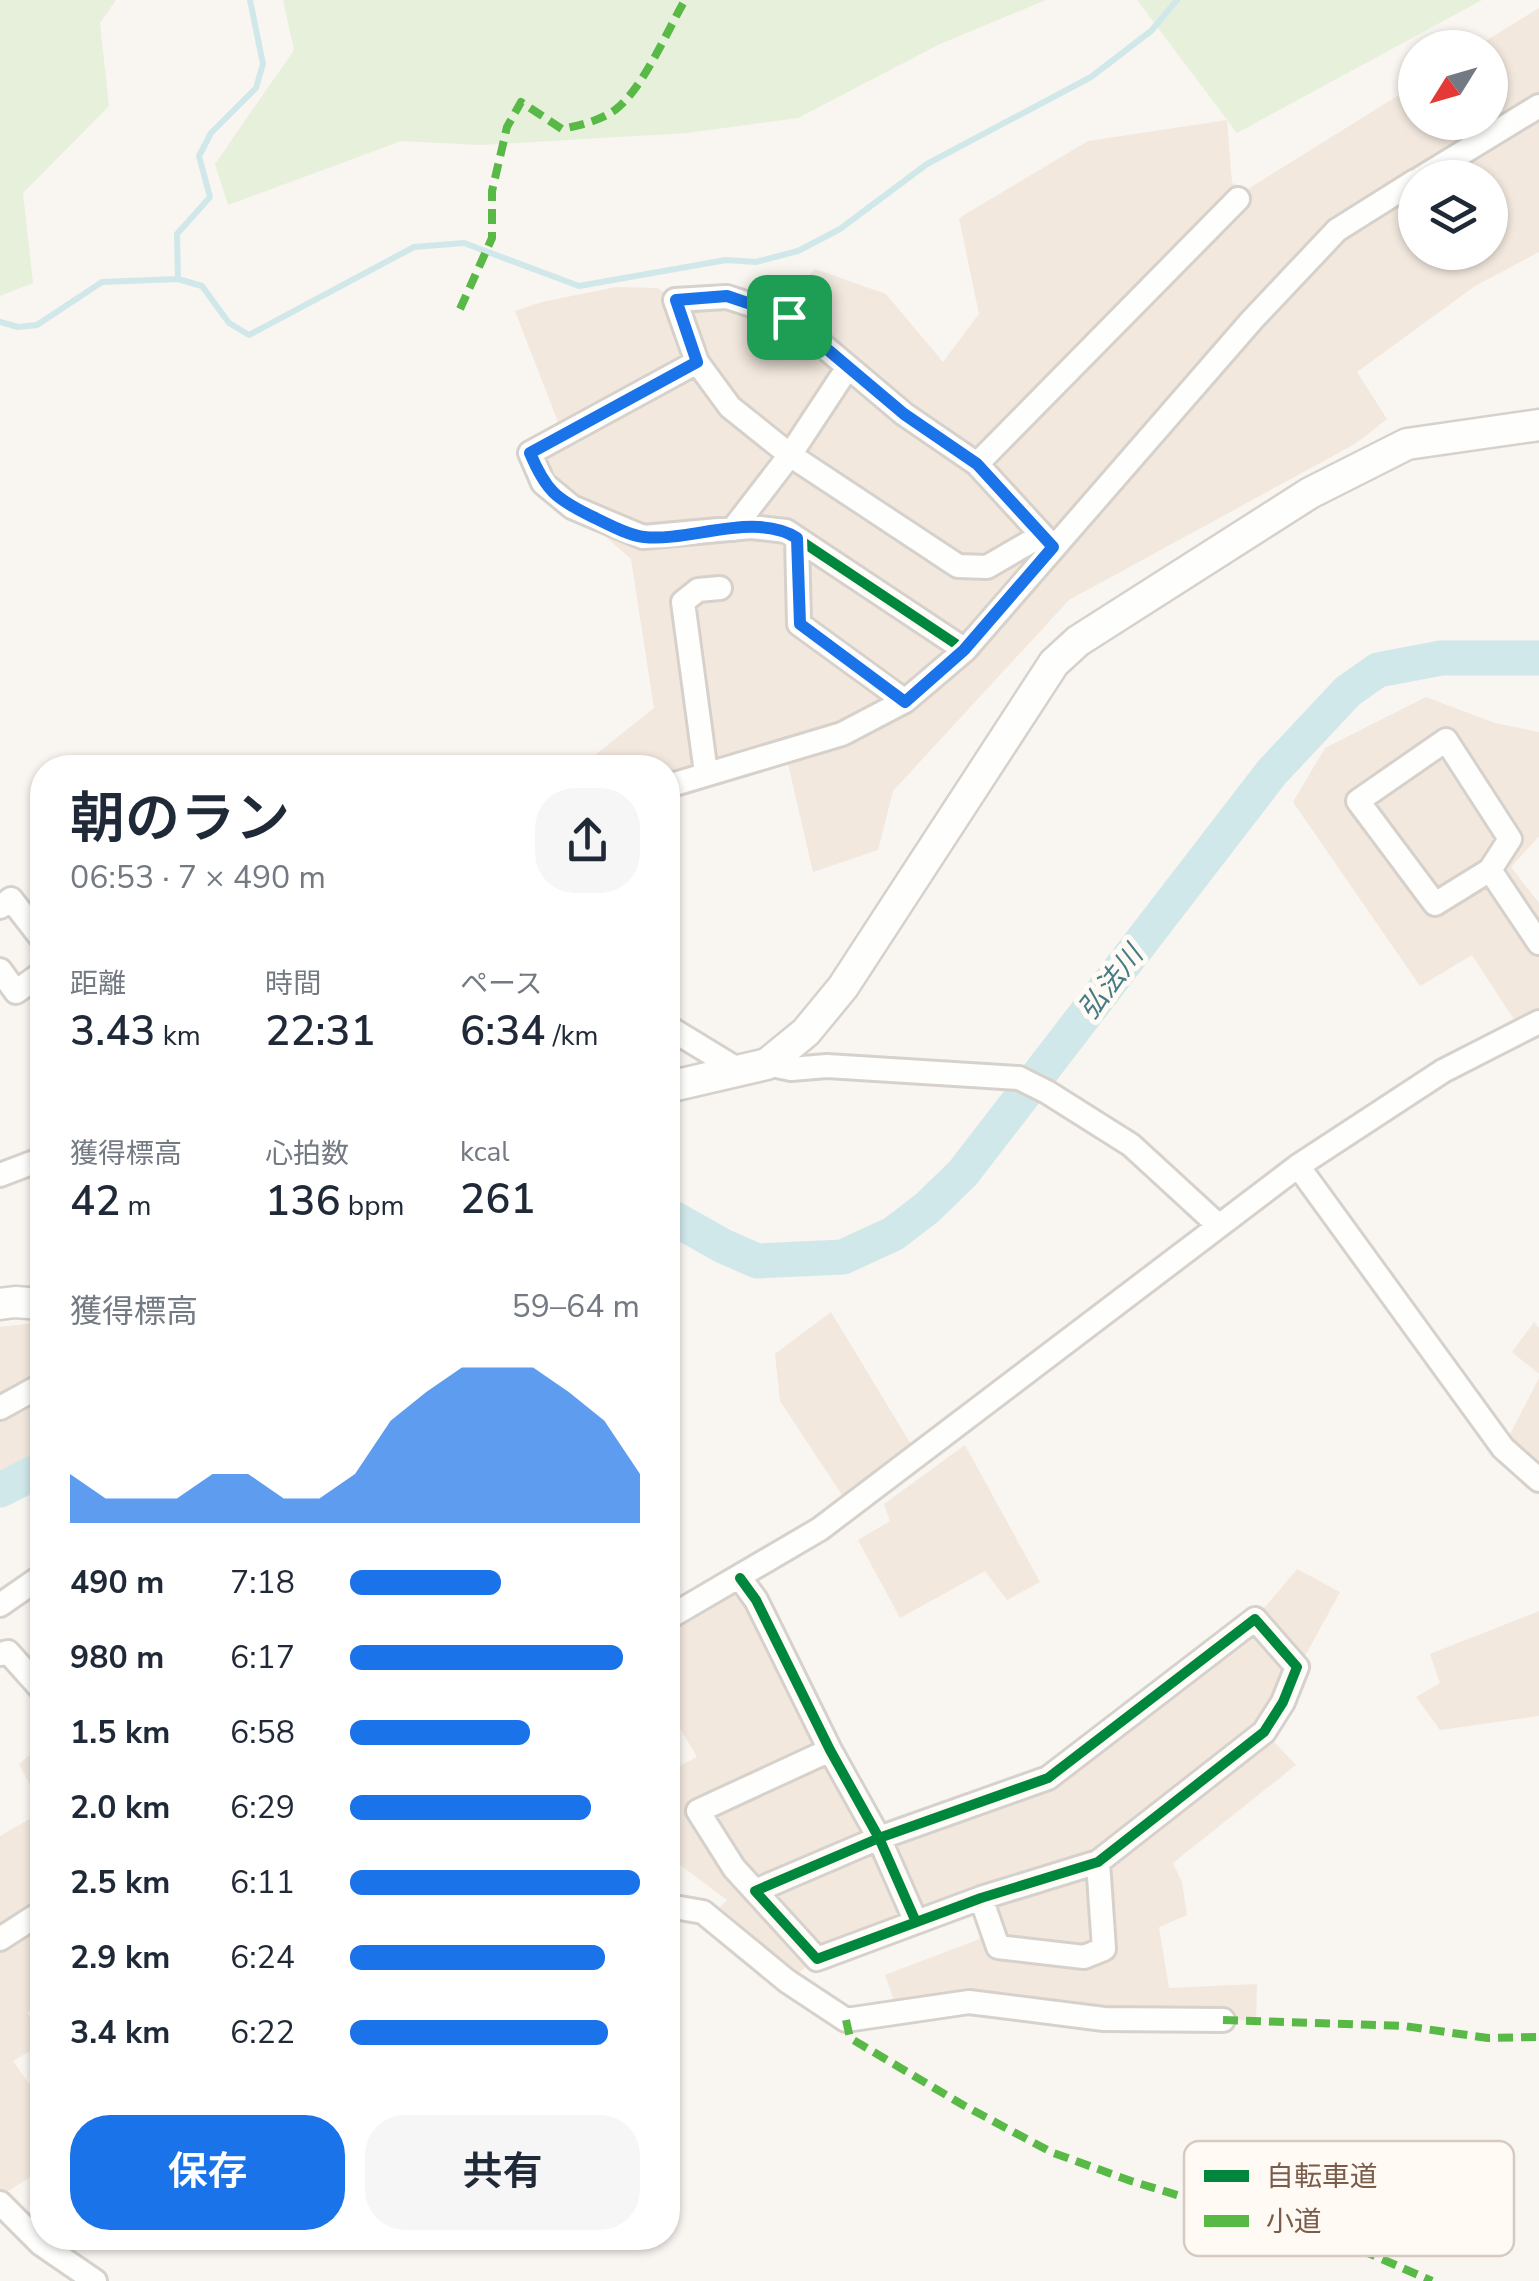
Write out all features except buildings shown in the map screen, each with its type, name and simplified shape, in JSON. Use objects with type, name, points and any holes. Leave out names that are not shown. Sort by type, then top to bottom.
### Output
[{"type":"street","points":[[1449,160],[1539,106]]},
{"type":"street","points":[[680,782],[842,734],[905,702],[964,650],[1048,541],[1337,230],[1398,192]]},
{"type":"street","points":[[977,464],[1238,199]]},
{"type":"street","points":[[727,296],[789,317],[904,414],[977,464],[1048,541],[987,567],[958,566],[790,455],[730,407],[697,362],[676,300],[727,296]]},
{"type":"street","points":[[697,362],[530,453],[542,484],[572,507],[643,537],[733,529],[786,531],[964,650]]},
{"type":"street","points":[[733,529],[790,455],[848,367]]},
{"type":"street","points":[[753,1067],[806,1032],[843,987],[1054,663],[1078,641],[1310,493],[1407,444],[1539,425]]},
{"type":"street","points":[[797,538],[800,624],[905,702]]},
{"type":"street","points":[[706,772],[683,602],[698,590],[720,588]]},
{"type":"street","points":[[1446,740],[1510,839],[1490,870],[1435,904],[1358,801],[1446,740]]},
{"type":"street","points":[[1490,870],[1539,943]]},
{"type":"street","points":[[0,907],[12,899],[30,923]]},
{"type":"street","points":[[0,970],[16,992],[30,983]]},
{"type":"street","points":[[680,1611],[820,1529],[1298,1166],[1443,1071],[1539,1022]]},
{"type":"street","points":[[680,1033],[753,1067]]},
{"type":"street","points":[[680,1084],[753,1067],[827,1066],[1018,1078],[1131,1145],[1218,1225]]},
{"type":"street","points":[[0,1174],[30,1163]]},
{"type":"street","points":[[1298,1166],[1502,1448],[1539,1480]]},
{"type":"street","points":[[0,1304],[30,1303]]},
{"type":"street","points":[[0,1408],[30,1392]]},
{"type":"street","points":[[740,1578],[756,1600],[830,1750],[879,1838],[916,1922]]},
{"type":"street","points":[[0,1605],[30,1584]]},
{"type":"street","points":[[755,1891],[879,1838],[1048,1778],[1255,1619],[1297,1667],[1284,1702],[1264,1732],[1098,1862],[981,1898],[817,1959],[734,1868],[698,1811],[830,1750]]},
{"type":"street","points":[[0,1654],[8,1652],[30,1677]]},
{"type":"street","points":[[981,1898],[998,1947],[1084,1957],[1104,1948],[1098,1862]]},
{"type":"street","points":[[680,1908],[703,1912],[787,1980],[846,2020],[969,2002],[1104,2019],[1222,2020]]},
{"type":"street","points":[[1,1935],[30,1919]]},
{"type":"street","points":[[0,2203],[30,2233]]},
{"type":"street","points":[[50,2250],[95,2281]]},
{"type":"shaded area","points":[[1539,8],[1539,252],[1508,268],[1508,160],[1398,160],[1398,270],[1505,270],[1475,286],[1357,372],[1387,419],[1355,444],[1069,600],[893,791],[878,850],[813,872],[785,751],[680,782],[680,755],[595,755],[654,708],[631,559],[572,507],[530,453],[563,435],[515,311],[616,287],[657,288],[676,300],[773,312],[815,269],[886,294],[943,362],[979,314],[959,218],[1088,141],[1227,120],[1232,183],[1248,189],[1398,96],[1398,140],[1508,140],[1508,30],[1503,30]]},
{"type":"shaded area","points":[[1426,697],[1495,723],[1539,732],[1539,836],[1511,867],[1539,903],[1539,1009],[1515,1021],[1472,955],[1420,986],[1293,802],[1325,748]]},
{"type":"shaded area","points":[[831,1312],[912,1446],[848,1504],[780,1401],[775,1354]]},
{"type":"shaded area","points":[[1534,1322],[1539,1328],[1539,1374],[1512,1352]]},
{"type":"shaded area","points":[[30,1323],[30,1458],[0,1474],[0,1327]]},
{"type":"shaded area","points":[[1539,1378],[1539,1480],[1503,1448]]},
{"type":"shaded area","points":[[965,1445],[1040,1582],[1007,1600],[985,1571],[900,1618],[858,1540],[890,1521],[884,1504]]},
{"type":"shaded area","points":[[1297,1569],[1340,1592],[1264,1731],[1296,1765],[1173,1863],[1182,1882],[1187,1915],[1159,1927],[1169,1988],[1257,1984],[1256,2021],[969,2002],[898,2012],[885,1975],[993,1934],[980,1898],[817,1959],[787,1981],[710,1918],[727,1900],[680,1865],[680,1766],[697,1757],[680,1728],[680,1611],[740,1578],[879,1838],[1020,1790],[1255,1619]]},
{"type":"shaded area","points":[[1539,1611],[1539,1716],[1440,1730],[1416,1697],[1440,1683],[1430,1654]]},
{"type":"shaded area","points":[[30,1755],[30,1785],[19,1764]]},
{"type":"shaded area","points":[[30,1819],[30,2051],[13,2061],[30,2085],[30,2177],[0,2196],[0,1836]]},
{"type":"green space","points":[[0,0],[116,0],[100,23],[109,106],[23,193],[33,283],[0,296]]},
{"type":"green space","points":[[283,0],[1046,0],[940,44],[798,118],[687,133],[480,145],[401,141],[228,205],[215,164],[294,50]]},
{"type":"green space","points":[[1137,0],[1482,0],[1427,30],[1398,30],[1398,46],[1237,133]]},
{"type":"waterway","points":[[178,279],[177,234],[210,197],[199,156],[211,133],[256,88],[263,64],[250,0]]},
{"type":"waterway","points":[[0,322],[18,327],[37,325],[102,282],[178,279],[202,286],[229,323],[249,335],[414,247],[464,243],[579,286],[726,260],[756,262],[798,251],[840,229],[927,164],[1091,77],[1151,31],[1177,0]]},
{"type":"waterway","name":"弘法川","points":[[680,1222],[757,1261],[843,1257],[893,1234],[963,1173],[1272,772],[1348,691],[1378,670],[1441,658],[1539,658]]},
{"type":"waterway","name":"弘法川","points":[[0,1490],[30,1475]]},
{"type":"marked path","points":[[460,309],[492,238],[492,191],[507,127],[521,102],[562,129],[609,114],[625,101],[645,74],[685,0]]},
{"type":"marked path","points":[[846,2020],[850,2038],[1051,2152],[1184,2197]]},
{"type":"marked path","points":[[1223,2020],[1404,2026],[1488,2038],[1539,2037]]},
{"type":"marked path","points":[[1375,2256],[1432,2281]]},
{"type":"cycle path","points":[[965,650],[786,531],[751,527],[643,537],[572,507],[543,483],[530,453],[697,362],[675,300],[727,297],[789,317],[904,414],[977,464],[1053,547]]},
{"type":"cycle path","points":[[740,1578],[756,1600],[830,1750],[879,1838],[1048,1778],[1255,1619],[1297,1667],[1283,1702],[1264,1732],[1098,1862],[981,1898],[817,1959],[755,1891],[879,1838],[916,1922]]},
{"type":"route","points":[[727,296],[789,317],[904,414],[977,464],[1053,547],[964,650],[905,702],[800,624],[797,538],[786,531],[751,528],[643,537],[572,507],[542,484],[530,453],[697,362],[676,300],[727,296]]}]
